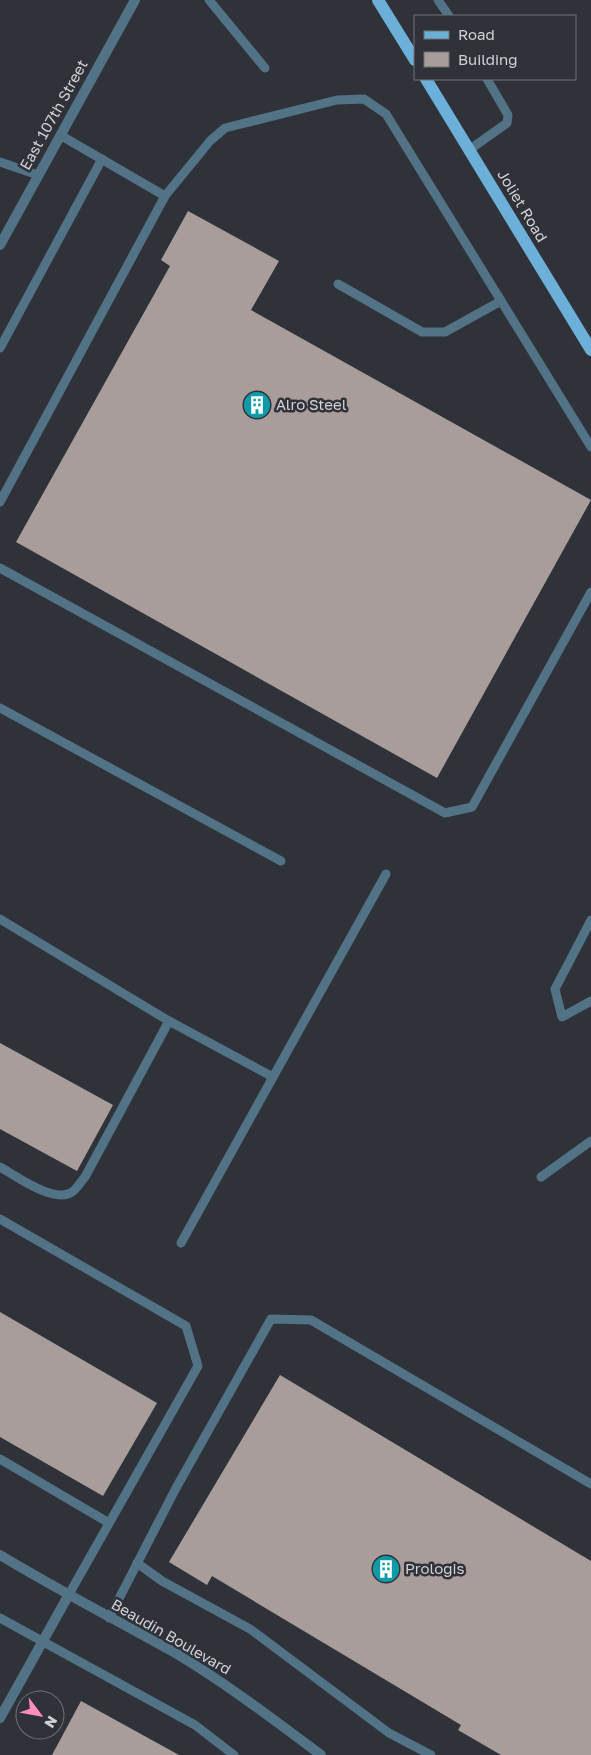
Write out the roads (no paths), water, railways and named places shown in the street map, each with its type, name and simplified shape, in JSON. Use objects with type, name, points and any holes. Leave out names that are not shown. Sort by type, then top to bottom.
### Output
[{"type":"main road","points":[[378,0],[414,58]]},
{"type":"main road","name":"Joliet Road","points":[[427,80],[591,350]]},
{"type":"street","name":"East 107th Street","points":[[0,245],[135,0]]},
{"type":"street","name":"Beaudin Boulevard","points":[[0,1555],[68,1596],[177,1655],[241,1696],[321,1755]]},
{"type":"street","points":[[0,1718],[68,1596]]},
{"type":"lane","points":[[209,0],[265,68]]},
{"type":"lane","points":[[438,0],[448,15]]},
{"type":"lane","points":[[469,150],[507,123],[508,115],[504,106],[488,80]]},
{"type":"lane","points":[[0,502],[4,485],[165,196],[210,141],[225,128],[337,100],[364,99],[386,114],[591,447]]},
{"type":"lane","points":[[60,135],[165,196]]},
{"type":"lane","points":[[0,348],[102,159]]},
{"type":"lane","points":[[0,162],[38,175]]},
{"type":"lane","points":[[338,284],[422,332],[445,332],[501,301]]},
{"type":"lane","points":[[0,568],[445,814],[472,807],[591,592]]},
{"type":"lane","points":[[0,708],[281,861]]},
{"type":"lane","points":[[181,1243],[386,874]]},
{"type":"lane","points":[[0,919],[169,1021],[273,1077]]},
{"type":"lane","points":[[591,920],[555,989],[562,1017],[591,1001]]},
{"type":"lane","points":[[0,1167],[45,1192],[60,1195],[72,1192],[85,1177],[169,1021]]},
{"type":"lane","points":[[541,1176],[591,1141]]},
{"type":"lane","points":[[0,1219],[186,1326],[198,1366],[68,1596]]},
{"type":"lane","points":[[109,1618],[176,1488],[271,1319],[311,1320],[591,1484]]},
{"type":"lane","points":[[0,1458],[109,1523]]},
{"type":"lane","points":[[137,1564],[162,1581],[250,1629],[390,1732],[431,1755]]},
{"type":"lane","points":[[0,1618],[195,1725],[234,1755]]},
{"type":"place","name":"Alro Steel","points":[[257,405]]},
{"type":"place","name":"Prologis","points":[[386,1569]]}]
